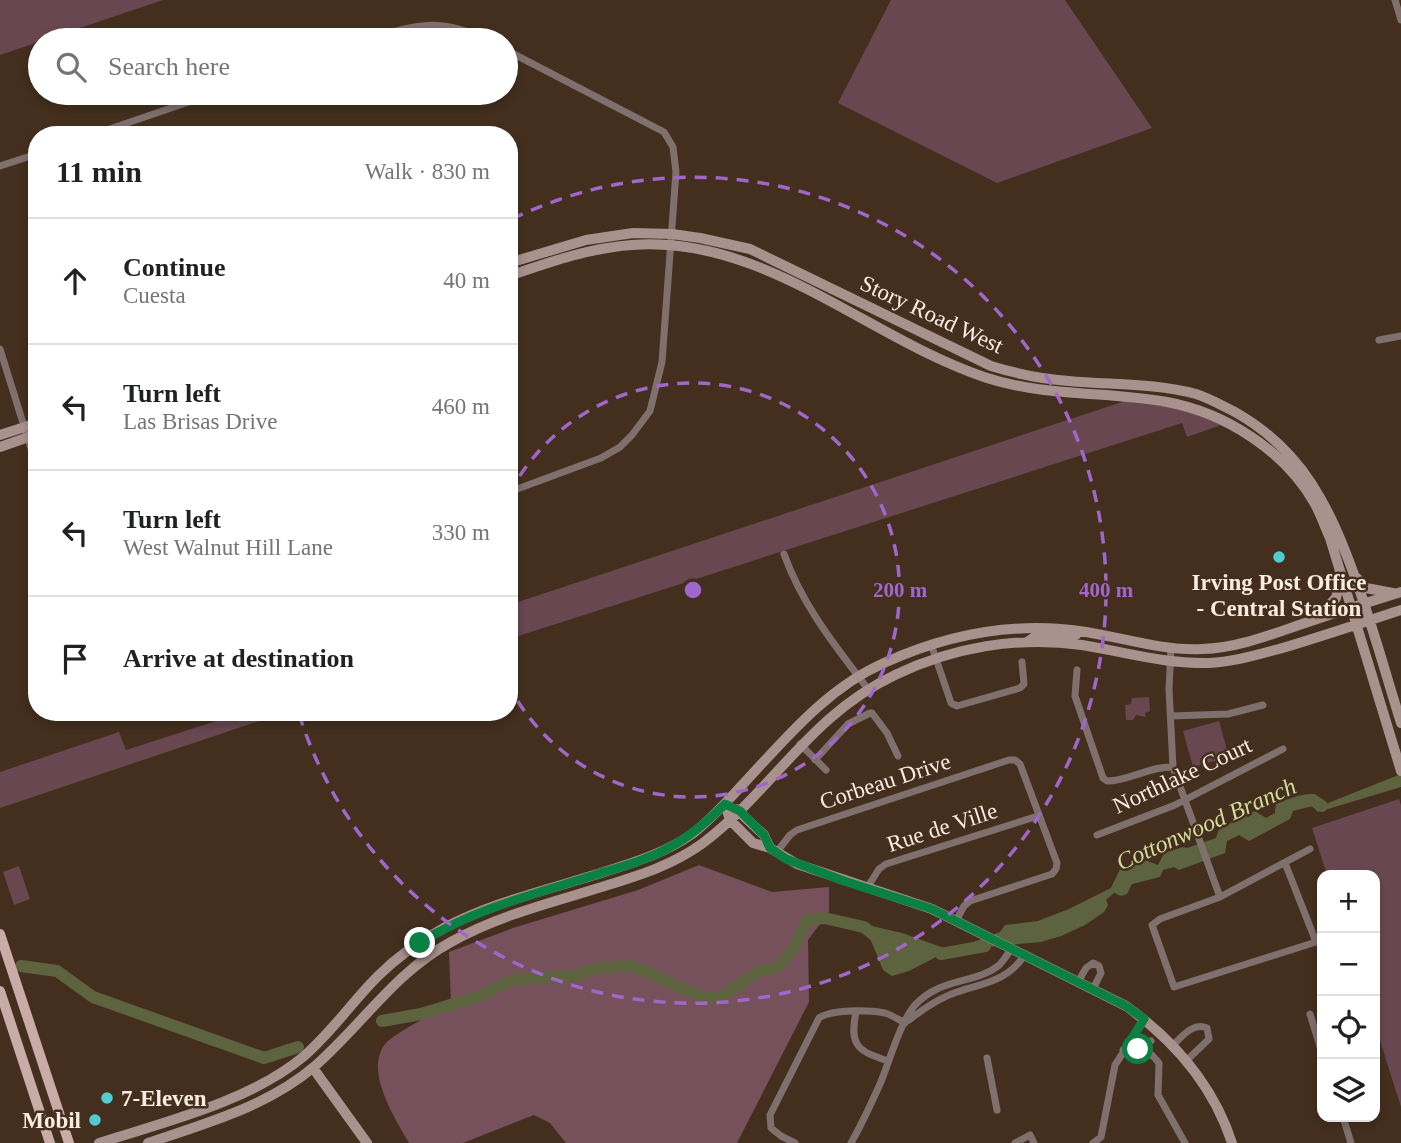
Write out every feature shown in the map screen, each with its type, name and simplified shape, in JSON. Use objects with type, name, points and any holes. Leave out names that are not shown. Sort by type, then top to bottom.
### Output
[{"type":"main road","name":"Story Road West","points":[[518,261],[586,240],[632,233],[672,234],[750,249],[990,366],[1025,376],[1198,394],[1251,421],[1272,437],[1326,505],[1370,620],[1401,723]]},
{"type":"main road","name":"Story Road West","points":[[518,273],[577,253],[603,248],[635,245],[696,248],[754,265],[814,292],[939,359],[982,377],[1021,388],[1166,402],[1193,408],[1223,420],[1297,471],[1315,505],[1330,538],[1400,769]]},
{"type":"main road","points":[[1166,402],[1169,389]]},
{"type":"main road","points":[[0,435],[28,426]]},
{"type":"main road","points":[[0,447],[28,437]]},
{"type":"main road","points":[[1313,620],[1325,612],[1336,598],[1340,572]]},
{"type":"main road","points":[[1354,575],[1366,588],[1379,592],[1401,592]]},
{"type":"main road","points":[[99,1143],[190,1113],[271,1080],[303,1057],[340,1021],[377,976],[420,943],[460,921],[482,911],[640,860],[669,848],[708,821],[809,714],[858,677],[882,663],[962,635],[1017,628],[1080,631],[1171,648],[1199,650],[1239,644],[1401,592]]},
{"type":"main road","points":[[148,1143],[257,1104],[279,1092],[313,1068],[342,1041],[388,989],[435,951],[479,928],[647,873],[701,845],[740,811],[800,744],[837,711],[894,675],[935,658],[985,646],[1027,642],[1081,645],[1169,662],[1229,661],[1298,643],[1401,610]]},
{"type":"main road","points":[[1027,642],[1038,635],[1071,637],[1080,631]]},
{"type":"main road","points":[[1380,700],[1393,696]]},
{"type":"main road","points":[[725,804],[740,811],[764,835],[773,851]]},
{"type":"main road","points":[[725,804],[730,820],[753,843],[797,864],[932,909],[1126,1006],[1144,1019],[1187,1060],[1218,1108],[1232,1143]]},
{"type":"main road","points":[[0,934],[69,1143]]},
{"type":"main road","points":[[377,976],[388,989]]},
{"type":"main road","points":[[18,990],[1,993],[50,1143]]},
{"type":"main road","points":[[366,990],[377,1001]]},
{"type":"main road","points":[[313,1068],[367,1143]]},
{"type":"main road","points":[[190,1113],[195,1127]]},
{"type":"street","points":[[1395,0],[1401,20]]},
{"type":"street","points":[[405,28],[432,25],[450,28]]},
{"type":"street","points":[[518,56],[664,132],[676,158],[662,362],[650,411],[620,447],[601,458],[518,489]]},
{"type":"street","points":[[118,126],[180,105]]},
{"type":"street","points":[[0,166],[28,157]]},
{"type":"street","points":[[1379,340],[1401,336]]},
{"type":"street","points":[[0,349],[24,427],[28,432]]},
{"type":"street","points":[[784,554],[793,580],[810,610],[868,689]]},
{"type":"street","points":[[931,644],[951,703],[957,706],[1020,688],[1024,684],[1022,662]]},
{"type":"street","points":[[1171,648],[1169,662],[1173,767],[1220,897]]},
{"type":"street","points":[[1077,670],[1075,696],[1103,778],[1114,781],[1151,770],[1173,767]]},
{"type":"street","points":[[1171,716],[1228,714],[1263,705]]},
{"type":"street","points":[[815,760],[848,724],[870,713],[887,733],[898,756]]},
{"type":"street","points":[[800,744],[826,770]]},
{"type":"street","name":"Northlake Court","points":[[1097,835],[1175,805],[1283,749]]},
{"type":"street","name":"Corbeau Drive","points":[[773,851],[797,830],[1009,760],[1020,764],[1038,816]]},
{"type":"street","points":[[956,921],[970,901],[1052,874],[1056,869],[1057,863],[1038,816]]},
{"type":"street","name":"Rue de Ville","points":[[867,888],[879,869],[886,864],[1038,816]]},
{"type":"street","points":[[1285,863],[1316,942],[1174,986],[1152,925],[1160,919],[1220,897],[1310,849]]},
{"type":"street","points":[[862,1143],[852,1141],[913,1007],[928,993],[951,982],[991,971],[1001,964],[1011,949]]},
{"type":"street","points":[[905,1023],[942,998],[994,982],[1016,968],[1024,956]]},
{"type":"street","points":[[1078,982],[1086,968],[1093,963],[1099,966],[1101,973],[1093,989]]},
{"type":"street","points":[[795,1143],[771,1128],[770,1115],[819,1018],[830,1012],[886,1013],[905,1023]]},
{"type":"street","points":[[856,1012],[856,1045],[863,1052],[888,1061]]},
{"type":"street","points":[[1310,1014],[1317,1037]]},
{"type":"street","points":[[1093,1143],[1101,1137],[1115,1065],[1144,1019]]},
{"type":"street","points":[[1173,1045],[1193,1027],[1207,1028],[1209,1039],[1187,1060]]},
{"type":"street","points":[[1146,1055],[1158,1032]]},
{"type":"street","points":[[1131,1040],[1138,1049],[1151,1041]]},
{"type":"street","points":[[1123,1050],[1135,1055],[1152,1055],[1159,1063],[1158,1095],[1185,1143]]},
{"type":"street","points":[[303,1057],[313,1068]]},
{"type":"street","points":[[987,1058],[997,1110]]},
{"type":"street","points":[[1345,1122],[1351,1143]]},
{"type":"street","points":[[1015,1143],[1030,1135],[1034,1143]]},
{"type":"shaded area","points":[[0,0],[163,0],[80,28],[28,28],[28,46],[0,55]]},
{"type":"shaded area","points":[[891,0],[1065,0],[1152,128],[997,183],[838,103]]},
{"type":"shaded area","points":[[1125,401],[1187,410],[1221,425],[1187,437],[1182,423],[518,636],[518,602]]},
{"type":"shaded area","points":[[1149,697],[1150,711],[1145,713],[1146,717],[1136,715],[1133,720],[1126,720],[1125,705],[1131,704],[1132,698]]},
{"type":"shaded area","points":[[216,721],[259,721],[0,808],[0,772],[119,732],[126,750]]},
{"type":"shaded area","points":[[1219,721],[1229,757],[1193,767],[1183,731]]},
{"type":"shaded area","points":[[1401,774],[1401,787],[1318,812],[1304,798],[1296,803],[1290,819],[1249,841],[1239,835],[1227,841],[1225,853],[1179,870],[1174,867],[1163,870],[1160,877],[1132,884],[1127,894],[1121,896],[1114,893],[1106,900],[1108,905],[1104,912],[1085,925],[1041,942],[964,949],[938,956],[909,971],[892,976],[883,970],[870,938],[880,932],[845,928],[846,920],[902,933],[944,948],[971,943],[1000,932],[1005,925],[1038,921],[1069,909],[1111,888],[1121,867],[1133,867],[1142,859],[1158,865],[1164,853],[1216,838],[1219,829],[1255,811],[1266,818],[1275,813],[1276,804],[1309,794],[1314,794],[1316,801],[1328,803]]},
{"type":"shaded area","points":[[1399,799],[1401,805],[1401,1107],[1380,1041],[1380,870],[1325,870],[1312,828]]},
{"type":"shaded area","points":[[699,865],[772,892],[829,887],[829,912],[808,940],[809,1002],[737,1143],[566,1143],[550,1123],[534,1115],[463,1143],[409,1143],[396,1121],[379,1080],[380,1054],[391,1038],[451,1004],[449,952],[513,928],[638,890]]},
{"type":"shaded area","points":[[19,866],[30,899],[14,905],[3,872]]},
{"type":"waterway","name":"Cottonwood Branch","points":[[1281,811],[1288,806],[1313,800],[1322,806]]},
{"type":"waterway","name":"Cottonwood Branch","points":[[382,1021],[421,1014],[480,996],[511,980],[574,976],[596,968],[633,966],[700,996],[718,999],[759,971],[778,967],[792,951],[807,920],[824,918],[864,927],[886,945]]},
{"type":"waterway","name":"Cottonwood Branch","points":[[941,954],[985,946]]},
{"type":"waterway","name":"Cottonwood Branch","points":[[21,966],[57,971],[93,997],[264,1058],[298,1047]]},
{"type":"place","name":"Irving Post Office - Central Station","points":[[1279,557]]},
{"type":"place","name":"7-Eleven","points":[[107,1098]]},
{"type":"place","name":"Mobil","points":[[95,1120]]},
{"type":"route","points":[[420,943],[482,911],[640,860],[669,848],[708,821],[725,804],[740,811],[764,835],[770,848],[786,859],[932,909],[1126,1006],[1144,1019],[1131,1040],[1138,1049]]}]
